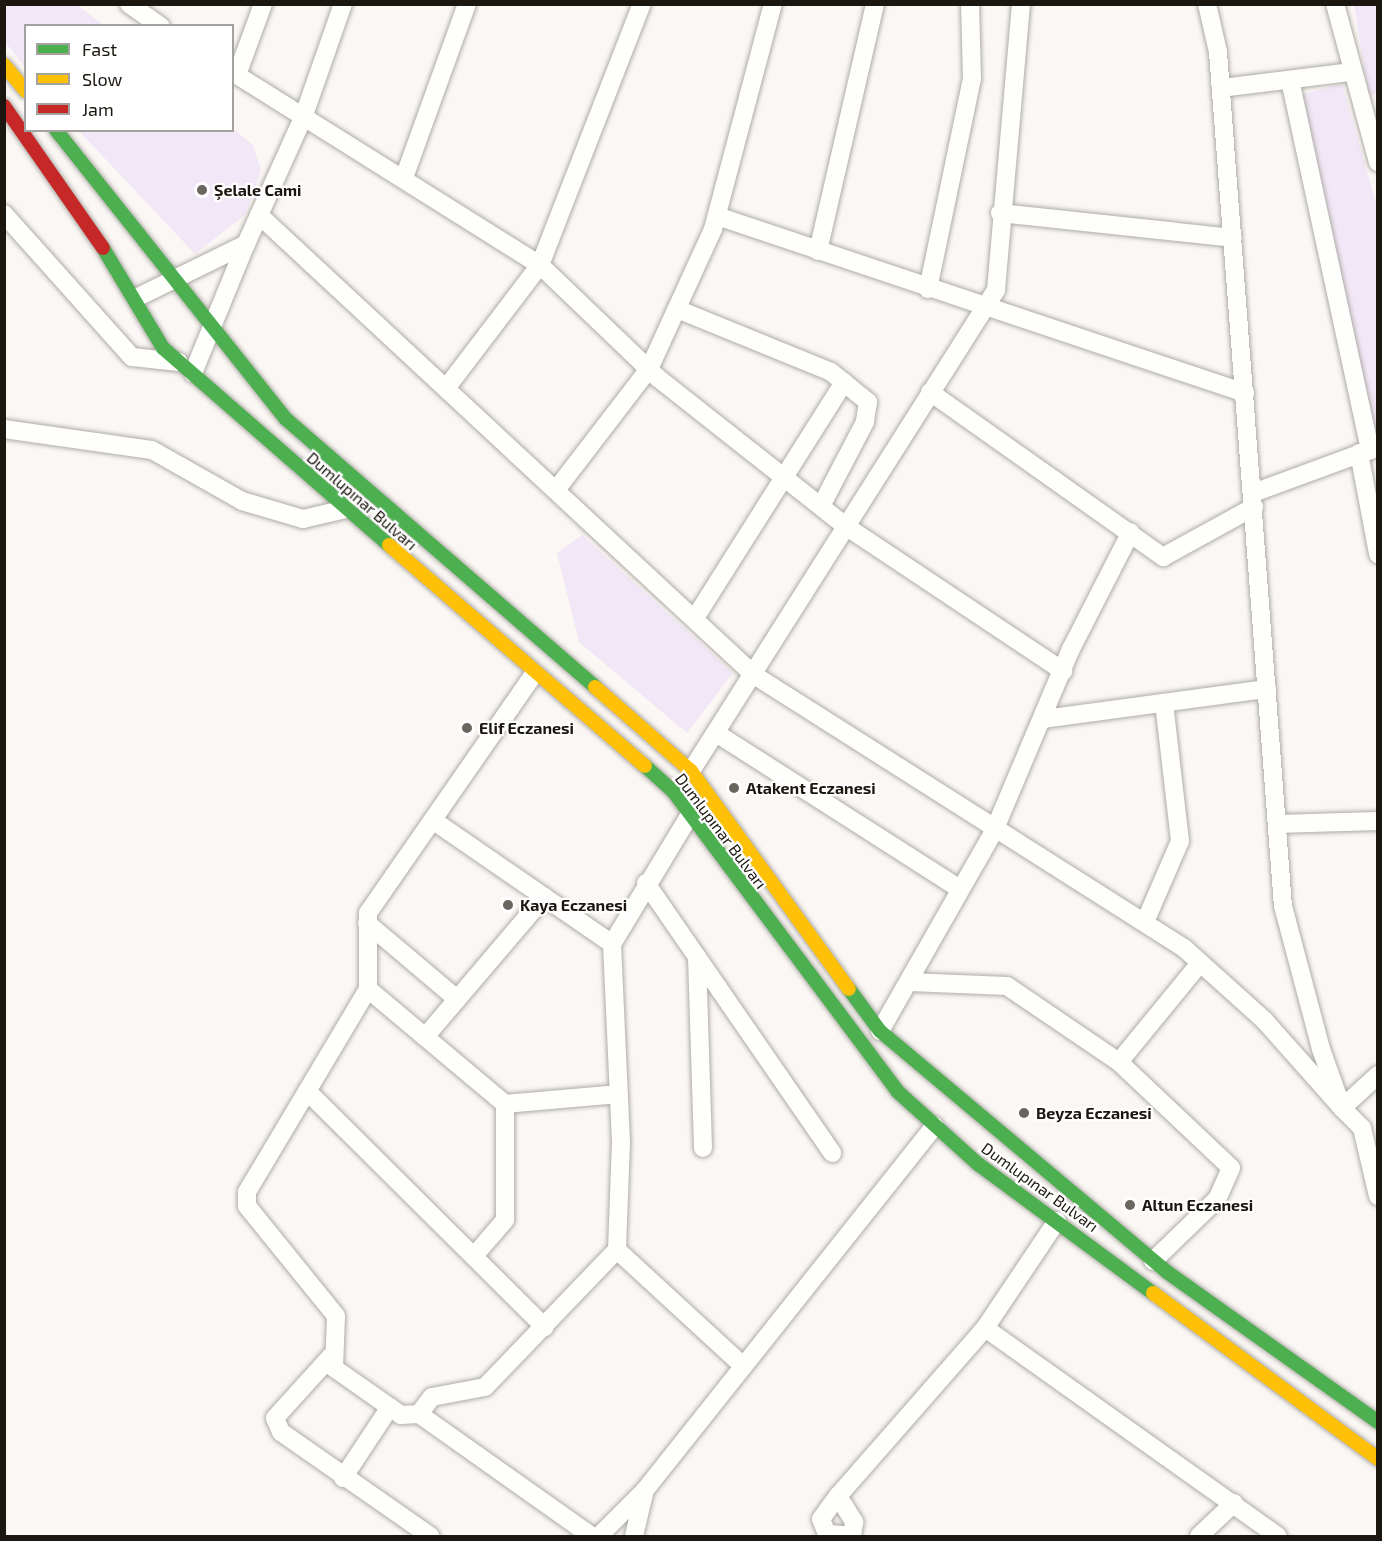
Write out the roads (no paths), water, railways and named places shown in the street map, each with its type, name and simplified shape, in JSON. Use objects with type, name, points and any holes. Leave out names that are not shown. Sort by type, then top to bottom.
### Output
[{"type":"main road","points":[[4,65],[24,89]]},
{"type":"main road","name":"Dumlupınar Bulvarı","points":[[4,106],[136,298],[150,332],[186,368],[534,674],[653,771],[691,813],[867,1057],[935,1126],[1057,1221],[1377,1459]]},
{"type":"main road","name":"Dumlupınar Bulvarı","points":[[59,132],[286,419],[691,771],[880,1031],[1153,1261],[1377,1422]]},
{"type":"street","points":[[129,4],[158,24]]},
{"type":"street","points":[[263,4],[235,73],[303,118],[405,176],[540,265],[649,369],[847,527],[1063,671]]},
{"type":"street","points":[[4,214],[132,357],[186,368],[212,327],[246,244],[303,118],[343,4]]},
{"type":"street","points":[[405,176],[467,4]]},
{"type":"street","points":[[447,387],[540,265],[642,4]]},
{"type":"street","points":[[556,490],[649,369],[677,309],[717,216],[773,4]]},
{"type":"street","points":[[818,250],[875,4]]},
{"type":"street","points":[[928,289],[972,79],[970,4]]},
{"type":"street","points":[[691,771],[996,290],[1000,213],[1021,4]]},
{"type":"street","points":[[1207,4],[1221,88],[1283,906],[1342,1108]]},
{"type":"street","points":[[1335,4],[1351,72],[1377,162]]},
{"type":"street","points":[[1221,88],[1351,72]]},
{"type":"street","points":[[1290,80],[1369,450],[1377,554]]},
{"type":"street","points":[[1000,213],[1233,238]]},
{"type":"street","points":[[260,215],[556,490],[633,568],[695,618],[754,675],[994,831],[1145,922],[1200,963],[1264,1020],[1362,1128],[1373,1158],[1377,1196]]},
{"type":"street","points":[[717,216],[928,289],[1245,393]]},
{"type":"street","points":[[136,298],[177,281],[246,244]]},
{"type":"street","points":[[677,309],[822,367],[868,402],[865,422],[821,506]]},
{"type":"street","points":[[695,618],[844,382]]},
{"type":"street","points":[[930,392],[1131,532],[1163,557],[1253,500],[1369,450]]},
{"type":"street","points":[[4,429],[152,450],[242,501],[303,519],[346,509]]},
{"type":"street","points":[[880,1031],[909,982],[958,888],[994,831],[1063,671],[1131,532]]},
{"type":"street","points":[[534,674],[368,913],[368,989],[247,1192],[247,1206],[336,1316],[332,1355],[334,1368],[401,1414],[419,1414],[591,1536]]},
{"type":"street","points":[[1044,719],[1267,689]]},
{"type":"street","points":[[1145,922],[1180,841],[1164,703]]},
{"type":"street","points":[[716,733],[958,888]]},
{"type":"street","points":[[419,1414],[432,1397],[485,1387],[617,1250],[619,1094],[612,944],[646,883],[691,813]]},
{"type":"street","points":[[434,821],[612,944]]},
{"type":"street","points":[[1277,824],[1377,821]]},
{"type":"street","points":[[646,883],[832,1153]]},
{"type":"street","points":[[425,1037],[544,897]]},
{"type":"street","points":[[367,923],[457,999]]},
{"type":"street","points":[[697,957],[703,1148]]},
{"type":"street","points":[[1119,1062],[1200,963]]},
{"type":"street","points":[[909,982],[1007,986],[1119,1062],[1231,1168],[1217,1199],[1153,1261]]},
{"type":"street","points":[[368,989],[505,1104],[619,1094]]},
{"type":"street","points":[[1342,1108],[1377,1075]]},
{"type":"street","points":[[307,1091],[545,1327]]},
{"type":"street","points":[[474,1256],[505,1220],[505,1104]]},
{"type":"street","points":[[599,1536],[645,1490],[935,1126]]},
{"type":"street","points":[[838,1496],[985,1328],[1057,1221]]},
{"type":"street","points":[[617,1250],[742,1366]]},
{"type":"street","points":[[985,1328],[1278,1536]]},
{"type":"street","points":[[332,1355],[275,1418],[281,1432],[343,1478],[430,1536]]},
{"type":"street","points":[[343,1478],[390,1407]]},
{"type":"street","points":[[634,1536],[645,1490]]},
{"type":"street","points":[[1198,1536],[1234,1503]]},
{"type":"place","name":"Şelale Cami","points":[[202,190]]},
{"type":"place","name":"Elif Eczanesi","points":[[467,728]]},
{"type":"place","name":"Atakent Eczanesi","points":[[734,788]]},
{"type":"place","name":"Kaya Eczanesi","points":[[508,905]]},
{"type":"place","name":"Beyza Eczanesi","points":[[1024,1113]]},
{"type":"place","name":"Altun Eczanesi","points":[[1130,1205]]}]
